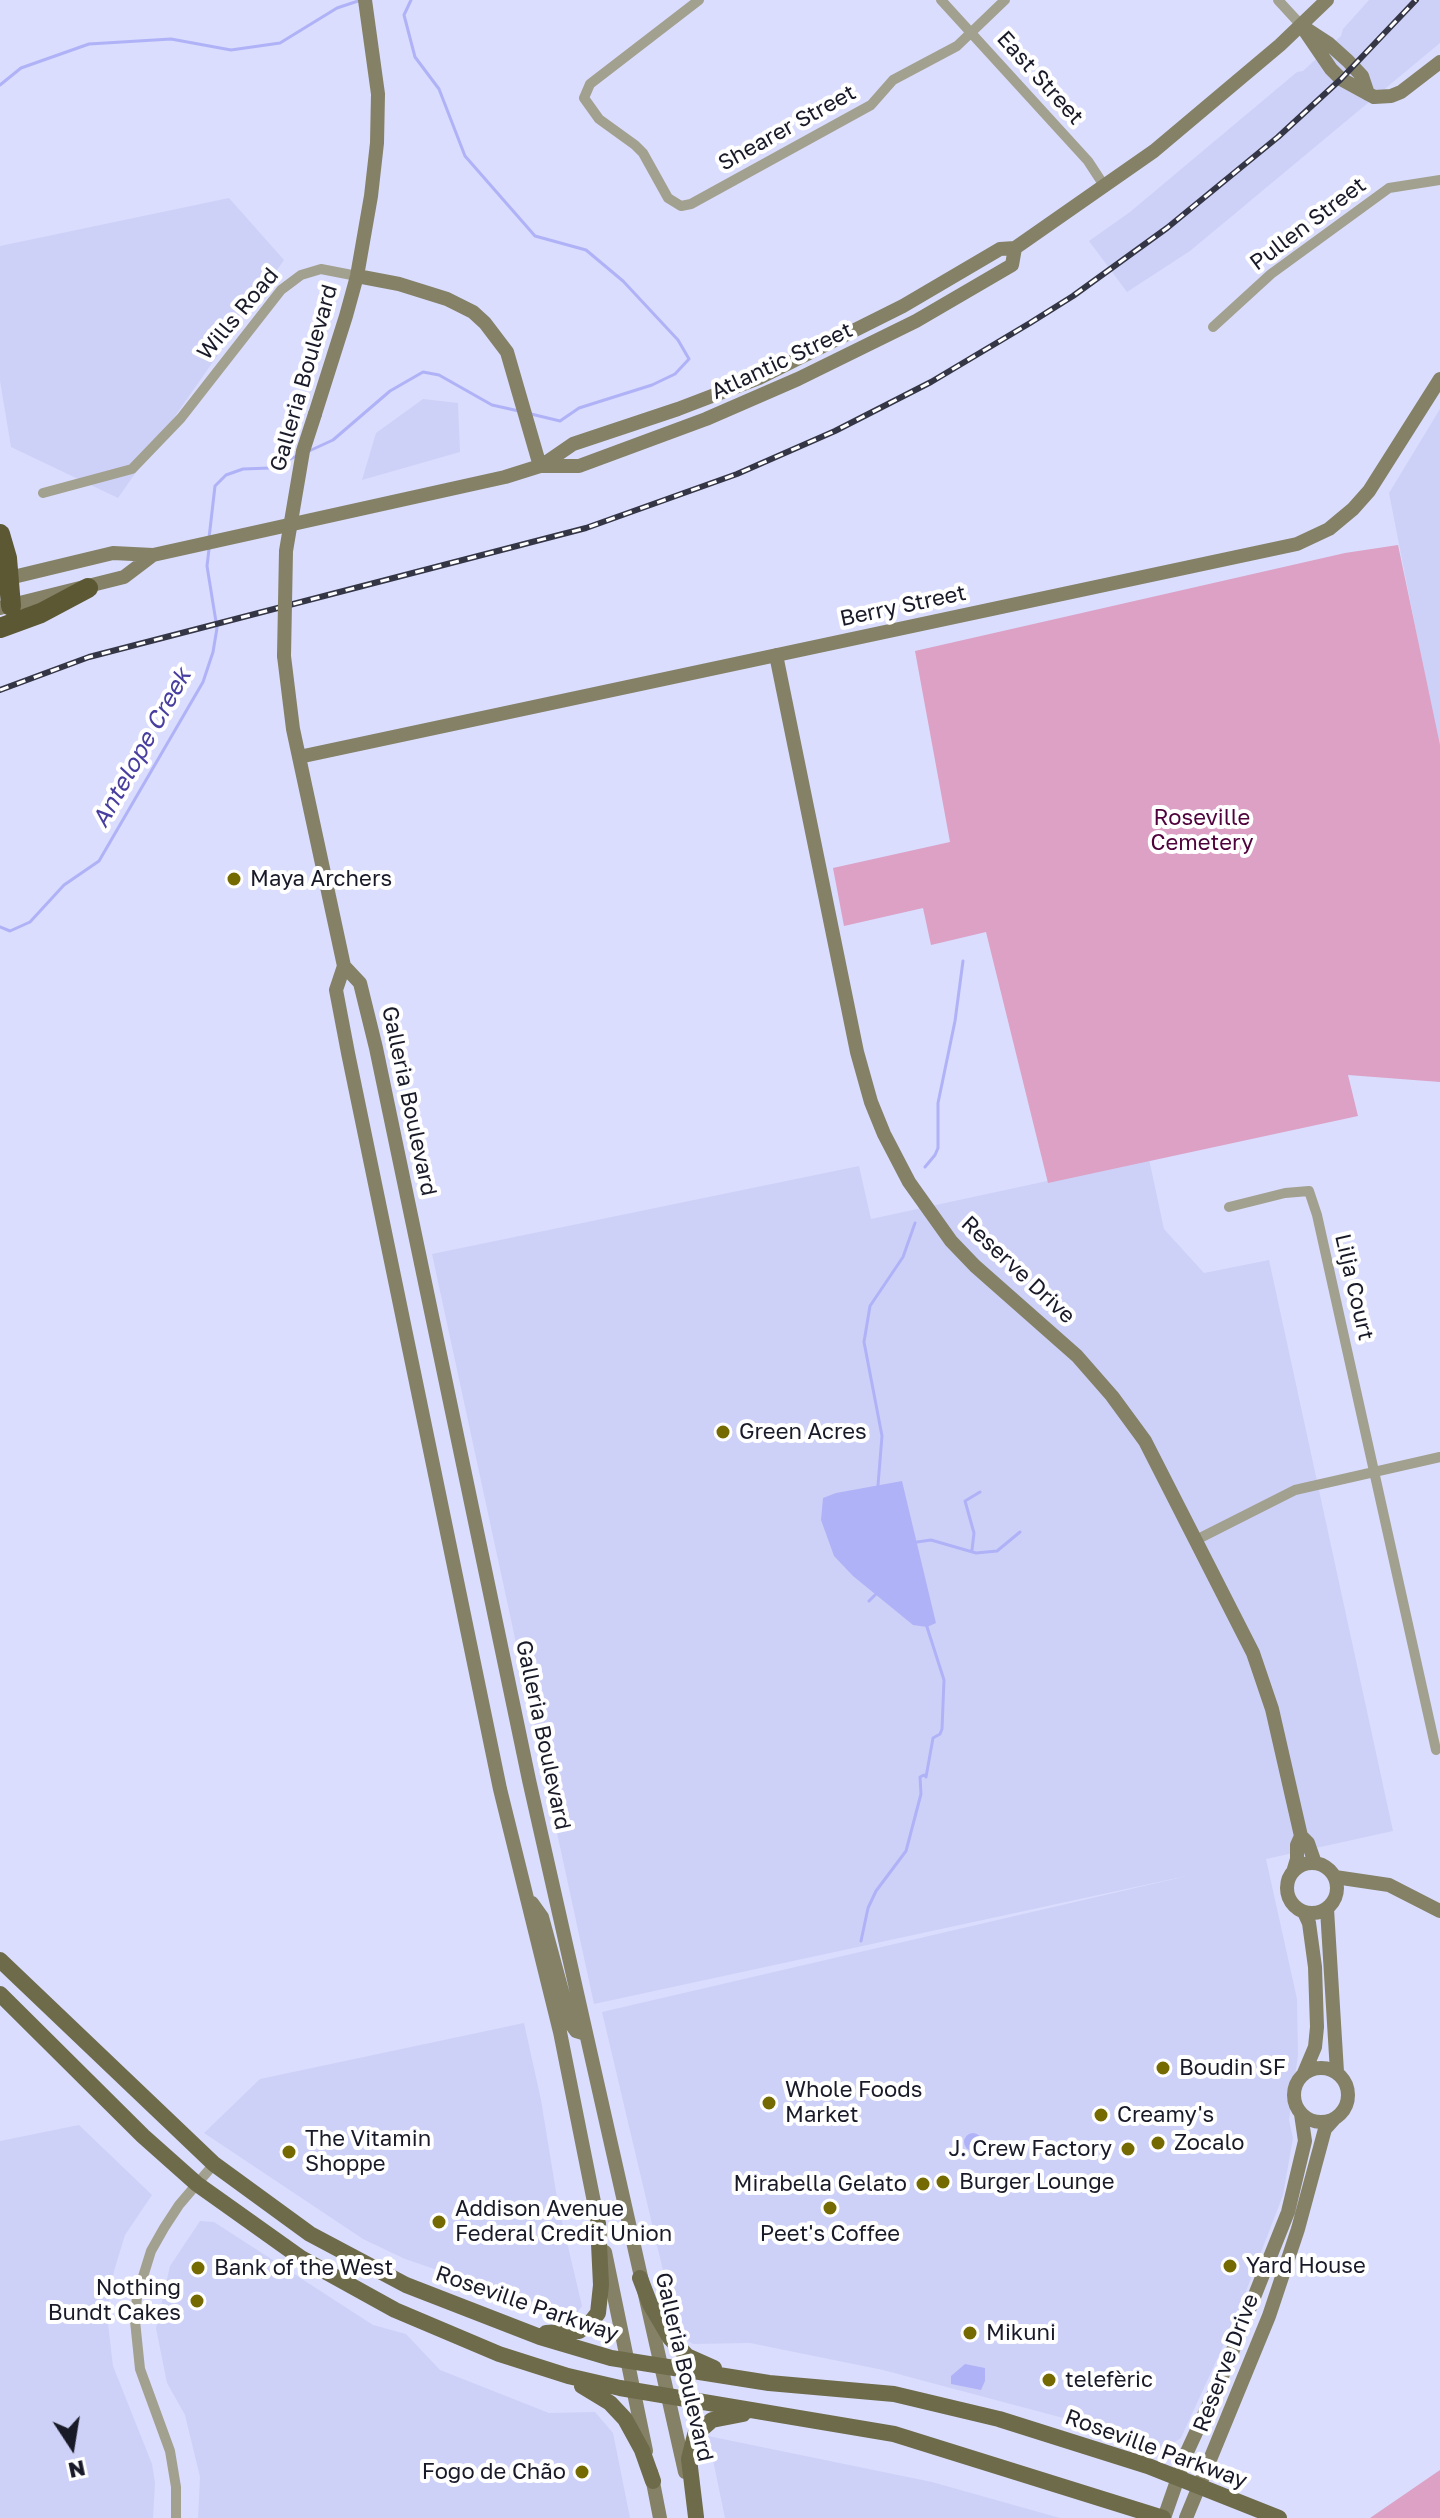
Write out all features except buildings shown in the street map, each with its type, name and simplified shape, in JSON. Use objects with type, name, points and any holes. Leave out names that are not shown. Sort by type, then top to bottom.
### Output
[{"type":"highway","points":[[0,534],[7,558],[5,607]]},
{"type":"highway","points":[[0,628],[41,613],[88,588]]},
{"type":"main road","name":"Galleria Boulevard","points":[[365,0],[378,94],[377,143],[357,276],[303,451],[286,551],[284,656],[287,690],[344,966],[336,990],[346,1041],[500,1789],[567,2062],[660,2518]]},
{"type":"main road","name":"Atlantic Street","points":[[4,579],[113,553],[153,555],[505,477],[540,466],[573,444],[759,378],[903,306],[1000,249],[1015,248],[1105,187],[1201,113],[1327,0]]},
{"type":"main road","points":[[1301,25],[1341,79],[1382,98],[1401,92],[1440,62]]},
{"type":"main road","name":"Atlantic Street","points":[[540,466],[579,466],[706,419],[785,385],[916,321],[1012,265],[1015,248]]},
{"type":"main road","name":"Wills Road","points":[[357,276],[399,284],[447,299],[473,312],[498,337],[507,352],[540,466]]},
{"type":"main road","points":[[785,385],[796,371],[893,323],[900,317],[903,306]]},
{"type":"main road","name":"Berry Street","points":[[299,757],[1297,544],[1329,529],[1369,491],[1440,379]]},
{"type":"main road","name":"Atlantic Street","points":[[5,607],[124,577],[153,555]]},
{"type":"main road","name":"Reserve Drive","points":[[776,655],[857,1052],[871,1102],[892,1152],[920,1199],[957,1247],[1089,1369],[1124,1411],[1154,1457],[1242,1630],[1263,1680],[1301,1836],[1308,1843],[1315,1863]]},
{"type":"main road","name":"Galleria Boulevard","points":[[344,966],[360,983],[376,1048],[529,1780],[696,2517]]},
{"type":"main road","name":"Reserve Drive","points":[[1293,1872],[1301,1836]]},
{"type":"main road","points":[[1327,1909],[1304,1912],[1291,1903],[1287,1895],[1288,1879],[1307,1863],[1315,1863],[1323,1865],[1336,1884]]},
{"type":"main road","points":[[1336,1884],[1358,1881],[1389,1885],[1440,1911]]},
{"type":"main road","points":[[1336,1884],[1327,1909],[1337,2072]]},
{"type":"main road","points":[[526,1896],[542,1917],[572,2026],[579,2033],[586,2034]]},
{"type":"main road","points":[[1304,1912],[1309,1923],[1315,1967],[1317,2027],[1315,2047],[1295,2085],[1294,2101],[1301,2114],[1317,2122],[1334,2119],[1346,2106],[1348,2097],[1343,2079],[1337,2072],[1320,2067],[1304,2073]]},
{"type":"main road","name":"Roseville Parkway","points":[[0,1960],[214,2164],[282,2215],[334,2248],[406,2285],[507,2325],[627,2362],[769,2383],[894,2394],[1040,2431],[1200,2486],[1279,2518]]},
{"type":"main road","points":[[0,1994],[143,2136],[197,2184],[301,2258],[379,2302],[434,2328],[540,2368],[603,2397],[634,2433],[653,2481]]},
{"type":"main road","name":"Reserve Drive","points":[[1164,2518],[1187,2452],[1227,2365],[1288,2212],[1305,2141],[1301,2114]]},
{"type":"main road","name":"Reserve Drive","points":[[1186,2518],[1269,2316],[1298,2229],[1325,2129],[1334,2119]]},
{"type":"main road","points":[[507,2325],[544,2333],[566,2333],[582,2329],[594,2319],[601,2301],[598,2223]]},
{"type":"main road","points":[[640,2278],[658,2319],[687,2356],[708,2367],[769,2383]]},
{"type":"main road","points":[[540,2368],[634,2391],[894,2434],[1164,2518]]},
{"type":"main road","points":[[696,2517],[689,2459],[693,2439],[702,2426],[717,2418],[743,2414],[804,2418]]},
{"type":"main road","points":[[1118,2502],[1142,2518]]},
{"type":"street","name":"Shearer Street","points":[[699,0],[590,84],[584,98],[599,119],[635,145],[668,198],[681,206],[691,204],[871,105],[893,80],[957,46],[1005,0]]},
{"type":"street","name":"East Street","points":[[941,0],[1088,161],[1105,187]]},
{"type":"street","points":[[1278,0],[1301,25]]},
{"type":"street","name":"Pullen Street","points":[[1213,327],[1271,274],[1389,188],[1440,180]]},
{"type":"street","name":"Wills Road","points":[[43,493],[132,469],[181,418],[281,290],[301,275],[321,269],[357,276]]},
{"type":"street","name":"Lilja Court","points":[[1229,1207],[1285,1193],[1309,1191],[1375,1472]]},
{"type":"street","points":[[1196,1540],[1295,1490],[1440,1457]]},
{"type":"street","points":[[1375,1472],[1436,1750]]},
{"type":"street","points":[[176,2518],[174,2470],[164,2434],[142,2381],[135,2321],[137,2296],[151,2251],[179,2205],[214,2164]]},
{"type":"shaded area","points":[[1369,0],[1440,0],[1440,43],[1190,251],[1127,292],[1089,241],[1130,212],[1297,72],[1303,71],[1341,36],[1343,29]]},
{"type":"shaded area","points":[[229,198],[284,260],[118,498],[11,447],[0,381],[0,246]]},
{"type":"shaded area","points":[[423,399],[458,403],[460,452],[362,480],[376,433]]},
{"type":"shaded area","points":[[1440,409],[1440,754],[1389,493]]},
{"type":"shaded area","points":[[1149,1159],[1164,1229],[1204,1273],[1269,1260],[1393,1831],[1266,1859],[1297,1999],[1298,2055],[1289,2120],[1293,2138],[1283,2195],[1235,2320],[1181,2438],[1164,2449],[1067,2419],[883,2370],[750,2343],[693,2344],[678,2334],[602,2012],[1191,1875],[594,2004],[432,1254],[859,1166],[871,1219]]},
{"type":"shaded area","points":[[524,2023],[541,2100],[558,2204],[582,2306],[577,2313],[567,2314],[405,2259],[363,2239],[204,2133],[260,2079]]},
{"type":"shaded area","points":[[79,2125],[152,2195],[125,2235],[114,2271],[107,2315],[113,2366],[152,2464],[155,2483],[153,2518],[0,2518],[0,2141]]},
{"type":"shaded area","points":[[200,2221],[214,2222],[373,2325],[406,2334],[440,2370],[549,2413],[595,2412],[613,2433],[630,2518],[198,2518],[200,2477],[185,2415],[167,2383],[156,2328],[170,2266]]},
{"type":"shaded area","points":[[708,2436],[932,2482],[1060,2518],[725,2518]]},
{"type":"green space","name":"Roseville Cemetery","points":[[1398,545],[1440,745],[1440,1082],[1348,1075],[1358,1116],[1048,1183],[986,932],[931,945],[923,908],[844,926],[833,868],[950,842],[915,651],[1345,553]]},
{"type":"green space","points":[[1440,2470],[1440,2518],[1370,2518]]},
{"type":"water","points":[[902,1481],[936,1623],[927,1627],[913,1625],[853,1576],[834,1556],[821,1520],[823,1498]]},
{"type":"water","points":[[969,2133],[977,2133],[982,2142],[980,2149],[969,2151],[964,2146],[964,2138]]},
{"type":"water","points":[[965,2364],[985,2368],[981,2390],[951,2384],[951,2376]]},
{"type":"waterway","points":[[0,85],[21,68],[89,44],[171,39],[231,50],[280,43],[337,8],[361,0]]},
{"type":"waterway","name":"Antelope Creek","points":[[411,0],[404,15],[415,57],[439,89],[465,156],[535,236],[586,250],[623,281],[678,340],[689,359],[675,374],[652,385],[579,408],[560,421],[531,414]]},
{"type":"waterway","name":"Antelope Creek","points":[[309,451],[333,440],[390,391],[423,372],[439,375],[492,405],[519,411]]},
{"type":"waterway","name":"Antelope Creek","points":[[209,538],[215,486],[226,475],[243,469],[270,468],[299,455]]},
{"type":"waterway","name":"Antelope Creek","points":[[0,927],[10,931],[30,922],[64,885],[99,861],[203,682],[217,628],[207,566],[209,549]]},
{"type":"waterway","points":[[925,1167],[938,1148],[938,1103],[955,1021],[963,961]]},
{"type":"waterway","points":[[878,1485],[882,1436],[864,1342],[870,1306],[903,1257],[915,1223]]},
{"type":"waterway","points":[[972,1550],[974,1533],[965,1501],[980,1492]]},
{"type":"waterway","points":[[917,1542],[931,1540],[976,1553],[997,1551],[1020,1532]]},
{"type":"waterway","points":[[869,1601],[876,1594]]},
{"type":"waterway","points":[[861,1941],[868,1908],[876,1891],[906,1851],[921,1794],[920,1777],[926,1777],[933,1738],[942,1729],[944,1680],[927,1627]]},
{"type":"railway","points":[[0,690],[89,657],[586,528],[737,474],[835,431],[931,382],[1030,323],[1167,228],[1278,137],[1341,79],[1416,0]]},
{"type":"place","name":"Maya Archers","points":[[234,879]]},
{"type":"place","name":"Green Acres","points":[[723,1432]]},
{"type":"place","name":"Boudin SF","points":[[1163,2068]]},
{"type":"place","name":"Whole Foods Market","points":[[769,2103]]},
{"type":"place","name":"Creamy's","points":[[1101,2115]]},
{"type":"place","name":"Zocalo","points":[[1158,2143]]},
{"type":"place","name":"J. Crew Factory","points":[[1128,2149]]},
{"type":"place","name":"The Vitamin Shoppe","points":[[289,2152]]},
{"type":"place","name":"Burger Lounge","points":[[943,2182]]},
{"type":"place","name":"Mirabella Gelato","points":[[923,2184]]},
{"type":"place","name":"Peet's Coffee","points":[[830,2208]]},
{"type":"place","name":"Addison Avenue Federal Credit Union","points":[[439,2222]]},
{"type":"place","name":"Yard House","points":[[1230,2266]]},
{"type":"place","name":"Bank of the West","points":[[198,2268]]},
{"type":"place","name":"Nothing Bundt Cakes","points":[[197,2301]]},
{"type":"place","name":"Mikuni","points":[[970,2333]]},
{"type":"place","name":"telefèric","points":[[1049,2380]]},
{"type":"place","name":"Fogo de Chão","points":[[582,2472]]}]
